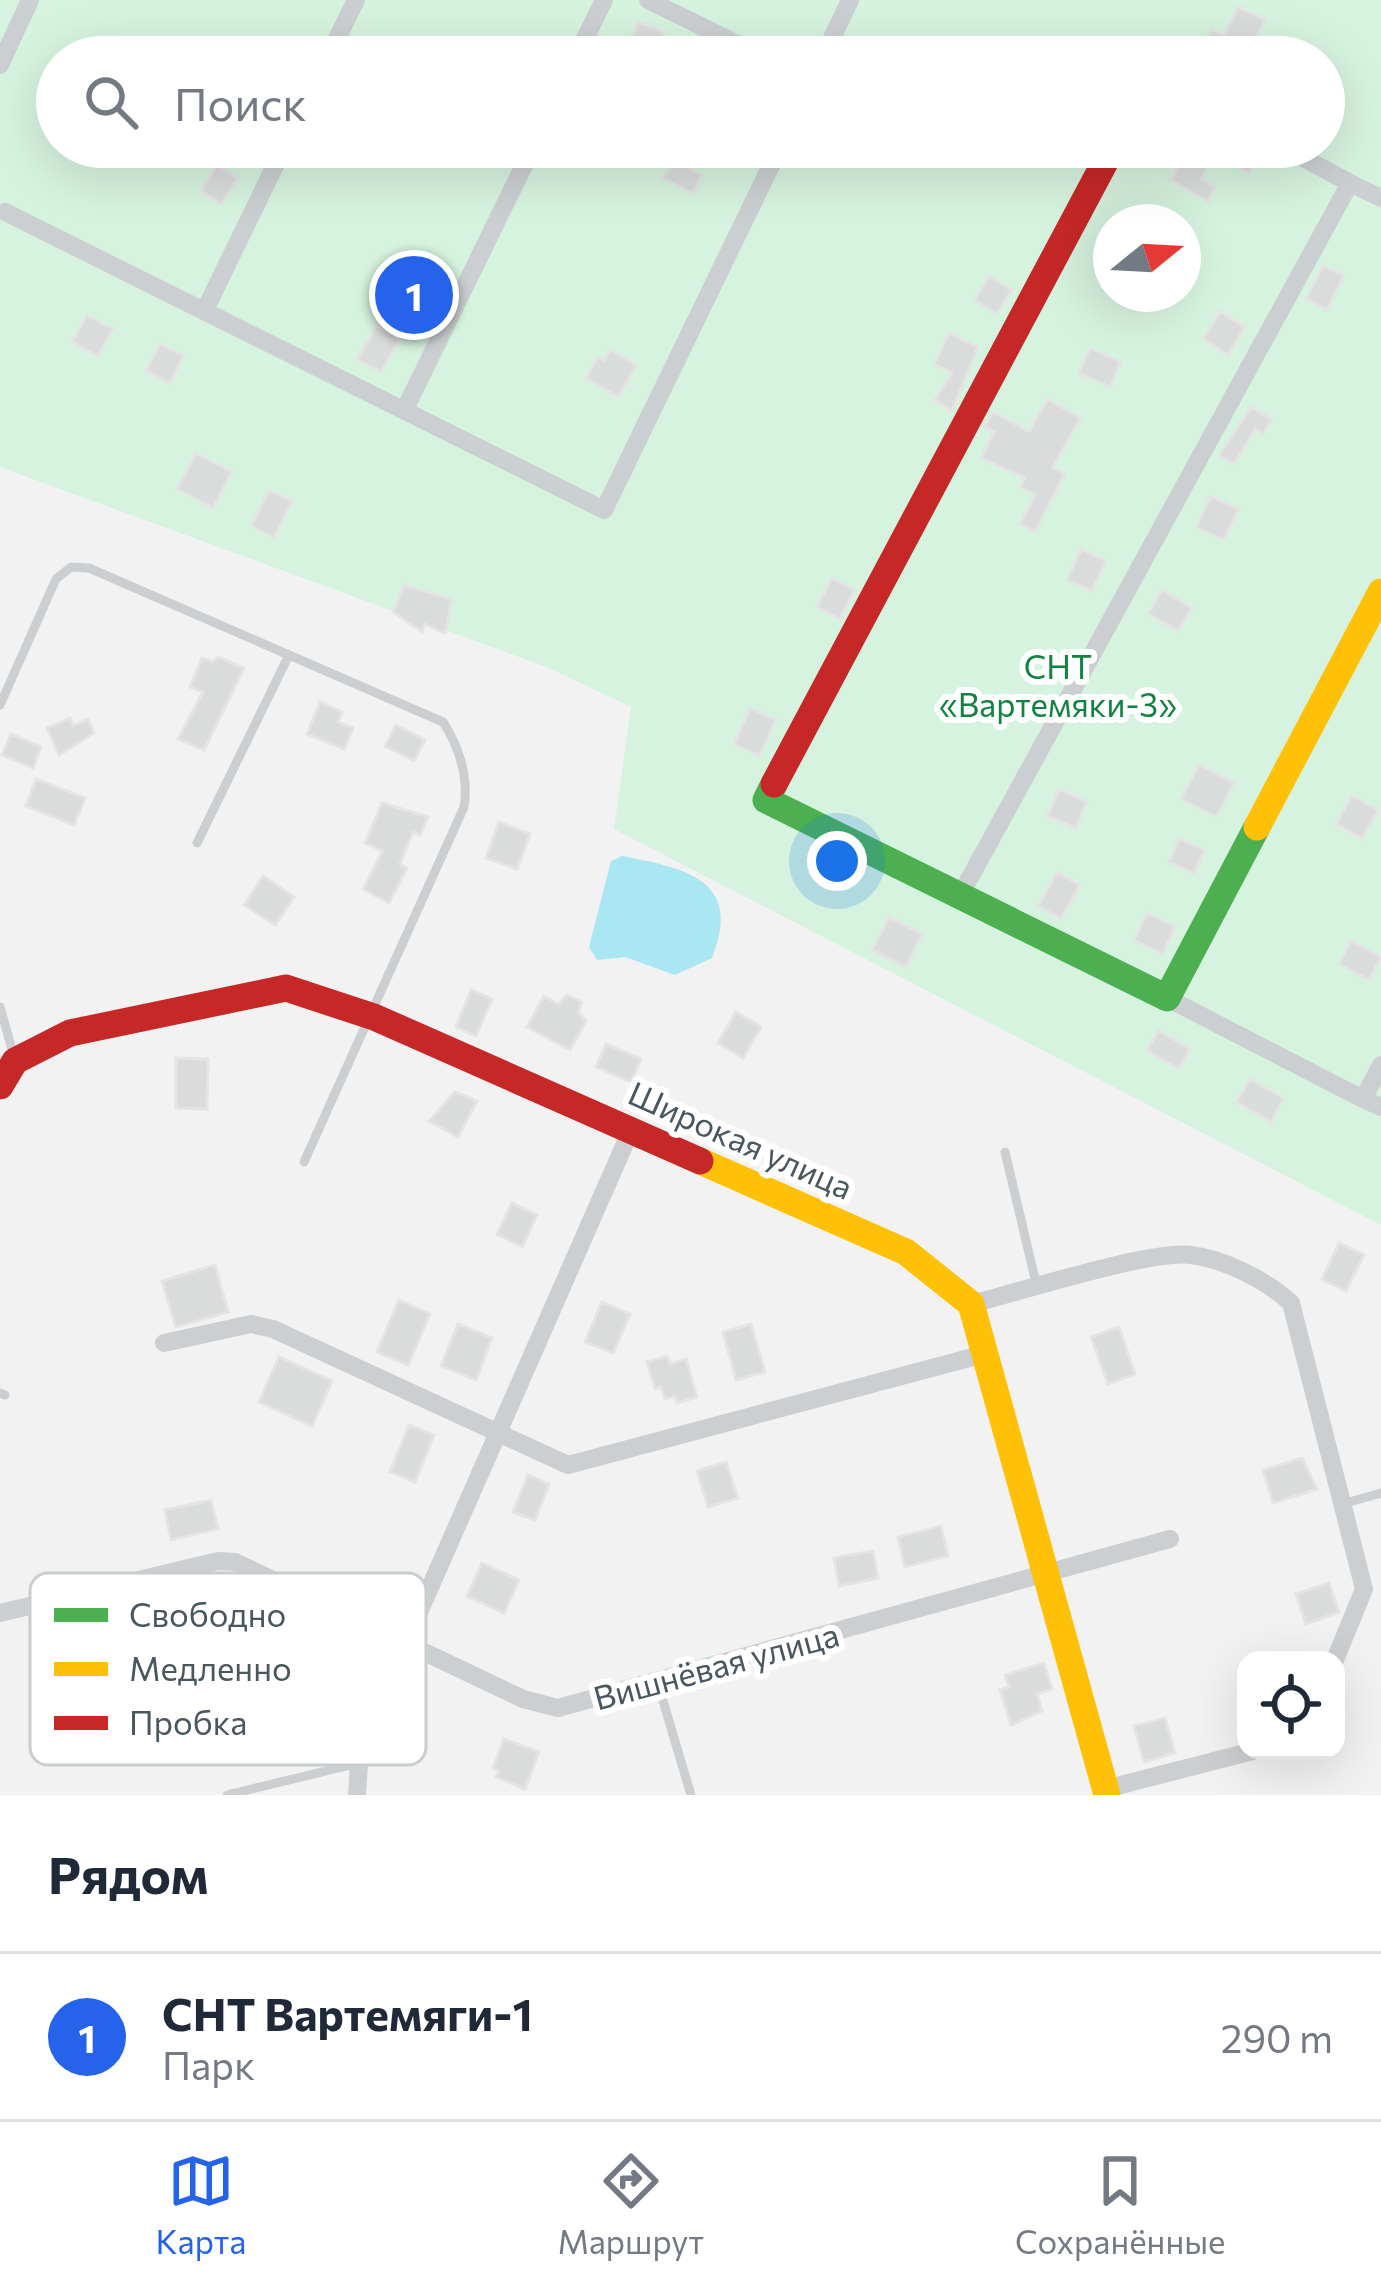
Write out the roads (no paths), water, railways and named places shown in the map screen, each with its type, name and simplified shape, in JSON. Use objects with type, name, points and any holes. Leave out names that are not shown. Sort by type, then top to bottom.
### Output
[{"type":"street","points":[[0,65],[30,0]]},
{"type":"street","points":[[338,36],[356,0]]},
{"type":"street","points":[[587,36],[604,0]]},
{"type":"street","points":[[648,0],[721,36]]},
{"type":"street","points":[[833,36],[850,0]]},
{"type":"street","points":[[205,310],[274,168]]},
{"type":"street","points":[[405,410],[523,168]]},
{"type":"street","points":[[5,212],[604,510],[770,168]]},
{"type":"street","points":[[1102,168],[766,800],[1372,1103],[1381,1065]]},
{"type":"street","points":[[1322,168],[1381,198]]},
{"type":"street","points":[[961,894],[1350,183]]},
{"type":"street","points":[[1167,998],[1381,592]]},
{"type":"street","name":"Широкая улица","points":[[16,1061],[90,1026],[286,988],[374,1017],[906,1252],[971,1304]]},
{"type":"street","points":[[0,1086],[16,1061]]},
{"type":"street","points":[[426,1598],[631,1130]]},
{"type":"street","points":[[1237,1756],[1106,1792],[971,1304],[1156,1258],[1192,1255],[1270,1284],[1292,1303],[1364,1589],[1339,1651]]},
{"type":"street","points":[[164,1343],[251,1324],[273,1329],[568,1465],[988,1353]]},
{"type":"street","name":"Вишнёвая улица","points":[[426,1652],[523,1699],[558,1708],[1170,1539]]},
{"type":"street","name":"Вишнёвая улица","points":[[168,1573],[218,1561],[259,1573]]},
{"type":"street","name":"Вишнёвая улица","points":[[0,1613],[30,1606]]},
{"type":"street","points":[[357,1795],[359,1765]]},
{"type":"lane","points":[[0,705],[56,579],[71,567],[89,568],[443,722],[453,737],[467,788],[464,807],[374,1017],[304,1162]]},
{"type":"lane","points":[[197,843],[289,655]]},
{"type":"lane","points":[[0,1007],[16,1061]]},
{"type":"lane","points":[[1005,1152],[1037,1288]]},
{"type":"lane","points":[[1342,1504],[1381,1493]]},
{"type":"lane","points":[[658,1684],[691,1795]]},
{"type":"lane","points":[[227,1795],[351,1765]]},
{"type":"water","points":[[622,856],[686,873],[714,894],[720,931],[712,958],[675,975],[625,957],[597,960],[589,947],[611,861]]},
{"type":"place","name":"СНТ Вартемяги-1","points":[[414,295]]},
{"type":"park label","name":"СНТ «Вартемяки-3»","points":[[1058,684]]}]
